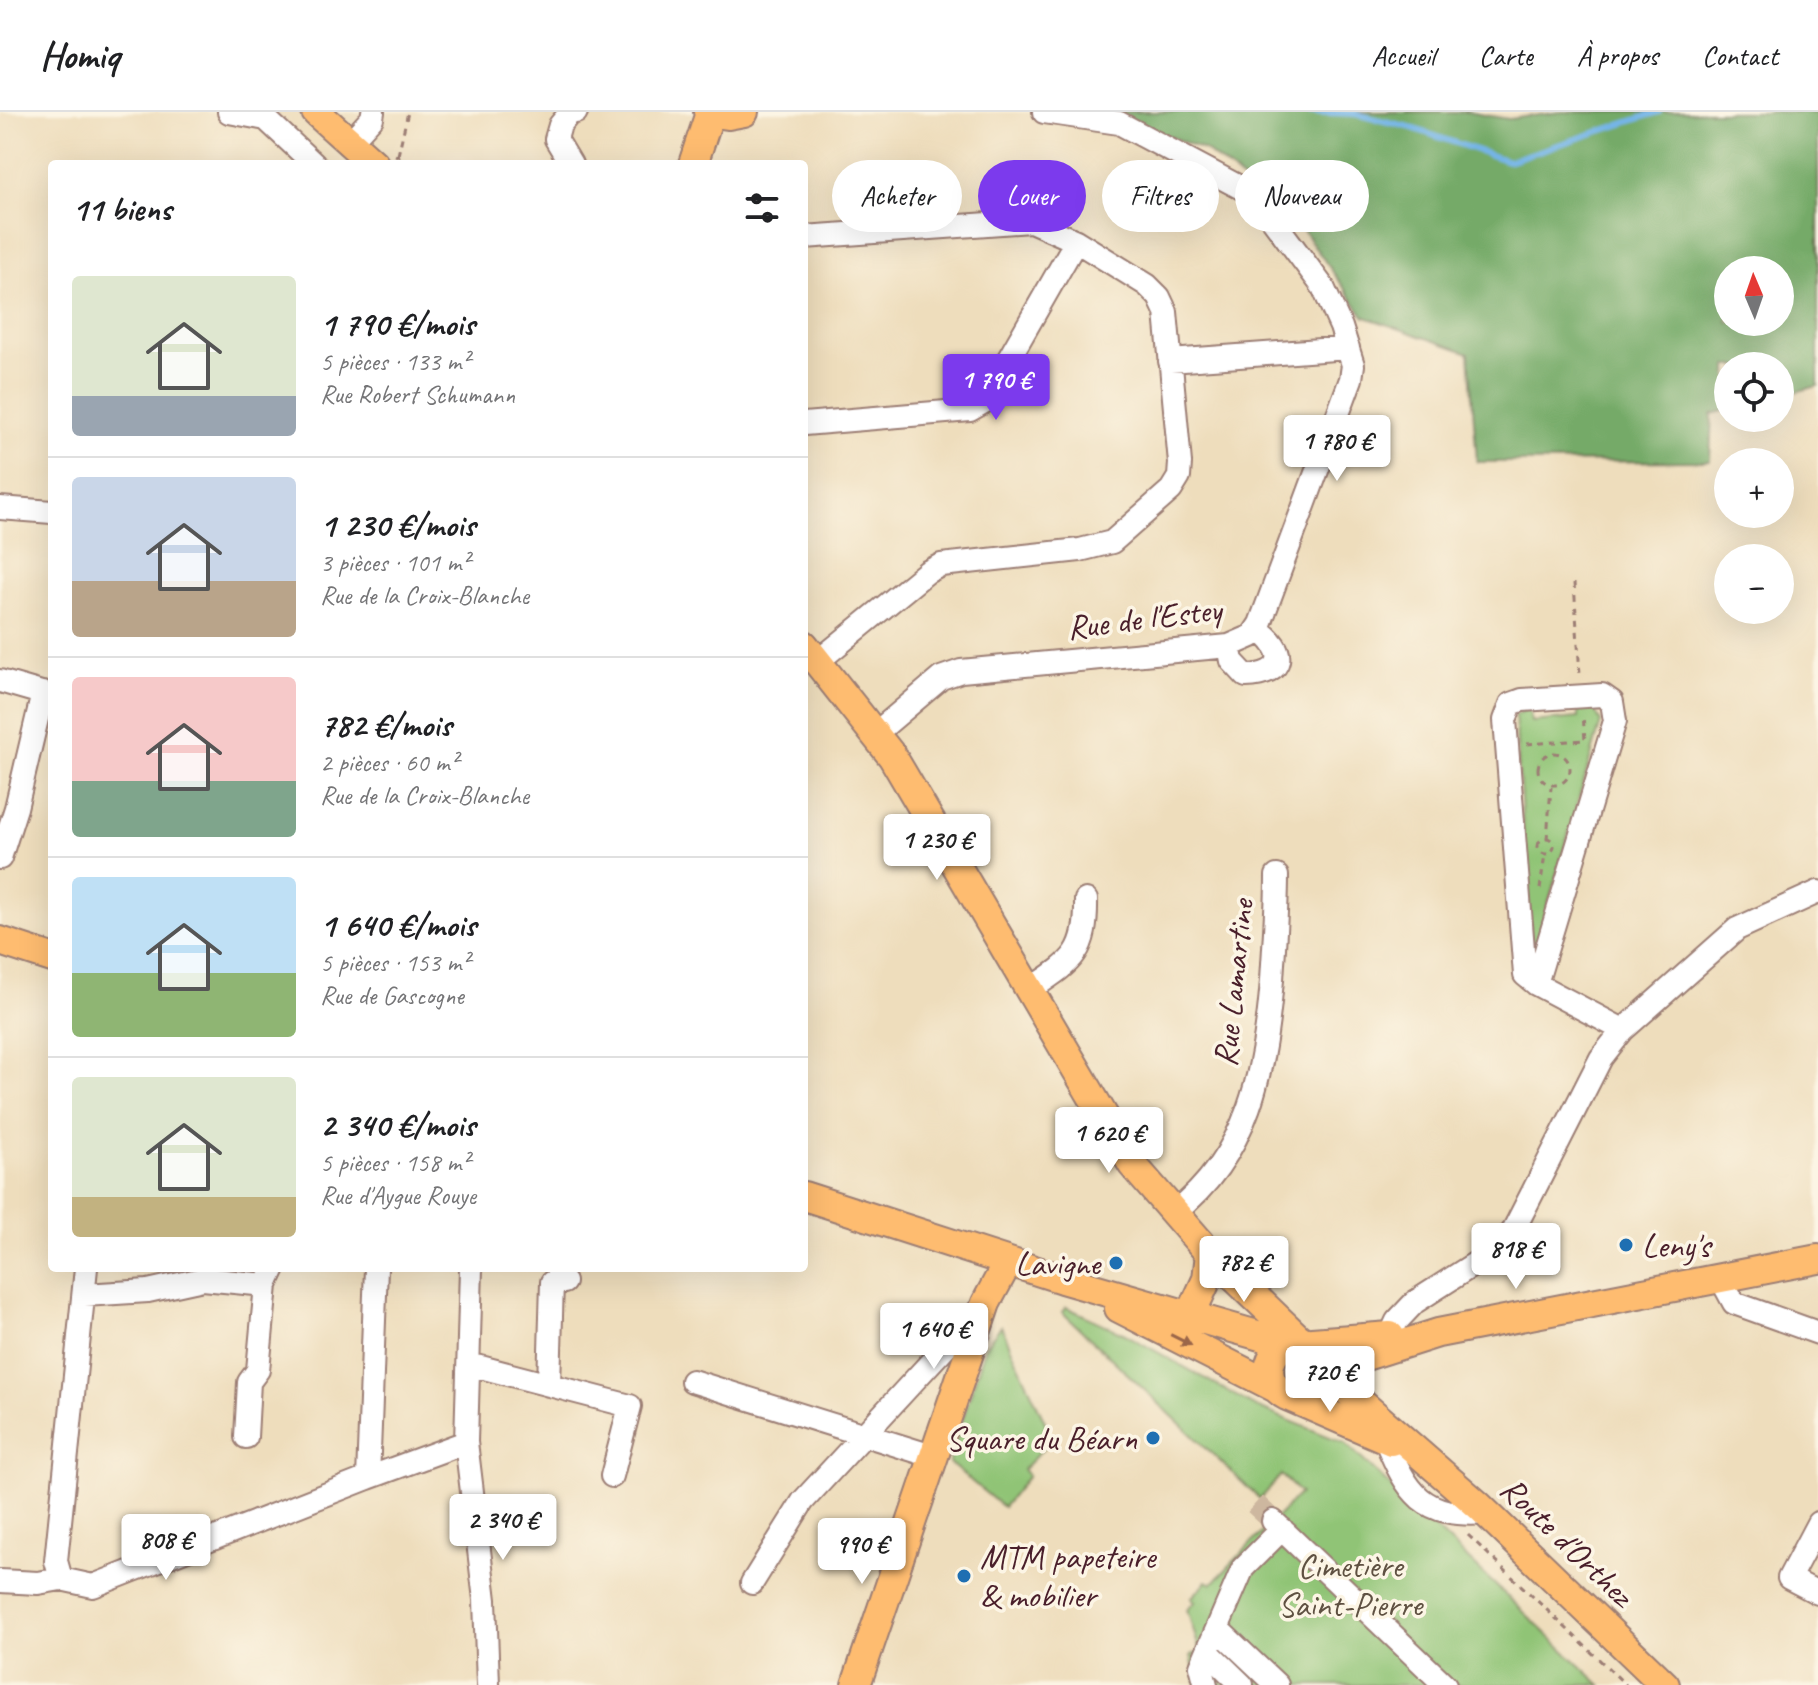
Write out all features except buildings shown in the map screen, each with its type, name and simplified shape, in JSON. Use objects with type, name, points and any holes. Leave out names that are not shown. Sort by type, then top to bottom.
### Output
[{"type":"main road","points":[[316,112],[350,142],[386,160]]},
{"type":"main road","points":[[698,160],[709,112],[744,112]]},
{"type":"main road","points":[[811,654],[876,733],[1031,989],[1132,1164],[1210,1254],[1299,1341]]},
{"type":"main road","points":[[0,941],[48,957]]},
{"type":"main road","points":[[808,1197],[1062,1279],[1250,1333],[1299,1341],[1322,1350],[1328,1371]]},
{"type":"main road","points":[[1190,1316],[1207,1279],[1210,1254]]},
{"type":"main road","points":[[1210,1254],[1280,1385],[1317,1392],[1328,1371],[1438,1333]]},
{"type":"main road","points":[[1280,1385],[1272,1356],[1299,1341],[1438,1333],[1818,1259]]},
{"type":"main road","points":[[856,1685],[986,1303],[1008,1262]]},
{"type":"main road","name":"Route d'Orthez","points":[[1062,1279],[1415,1453]]},
{"type":"main road","name":"Route d'Orthez","points":[[1328,1371],[1415,1453],[1487,1513],[1665,1685]]},
{"type":"street","points":[[229,112],[263,115],[310,160]]},
{"type":"street","points":[[569,160],[556,139],[560,125],[570,113],[576,112]]},
{"type":"street","name":"Rue de l'Estey","points":[[876,733],[941,678],[961,671],[1229,646],[1252,636],[1351,379],[1353,365],[1348,348],[1323,287],[1264,208],[1245,190],[1119,123],[1044,112]]},
{"type":"street","points":[[350,142],[375,114]]},
{"type":"street","points":[[808,237],[1022,220],[1048,227],[1076,241],[1147,285],[1159,297],[1166,312],[1179,477],[1171,490],[1112,542],[1080,550],[941,565],[811,654]]},
{"type":"street","points":[[808,424],[970,410],[984,402],[1076,241]]},
{"type":"street","points":[[1170,361],[1348,348]]},
{"type":"street","points":[[0,508],[48,512]]},
{"type":"street","points":[[1229,646],[1232,661],[1246,676],[1264,675],[1275,666],[1279,652],[1274,640],[1257,629]]},
{"type":"street","points":[[0,681],[48,695],[0,858]]},
{"type":"street","points":[[1536,984],[1615,721],[1608,698],[1522,700],[1511,704],[1506,712],[1525,975],[1536,984],[1623,1030]]},
{"type":"street","name":"Rue Lamartine","points":[[1174,1213],[1209,1180],[1232,1148],[1254,1098],[1270,1002],[1277,876]]},
{"type":"street","points":[[1390,1336],[1397,1321],[1415,1302],[1479,1261],[1512,1233],[1601,1058],[1623,1030],[1737,929],[1818,892]]},
{"type":"street","points":[[1031,989],[1077,954],[1087,931],[1086,900]]},
{"type":"street","points":[[61,1579],[56,1561],[86,1272]]},
{"type":"street","points":[[84,1295],[138,1293],[203,1279],[271,1272],[258,1370],[249,1382],[246,1437]]},
{"type":"street","points":[[368,1478],[376,1272]]},
{"type":"street","points":[[471,1272],[466,1442],[485,1600],[488,1685]]},
{"type":"street","points":[[1721,1279],[1734,1303],[1818,1333]]},
{"type":"street","points":[[549,1385],[552,1282],[564,1282]]},
{"type":"street","points":[[752,1583],[803,1501],[986,1303]]},
{"type":"street","points":[[469,1364],[630,1406],[612,1476]]},
{"type":"street","points":[[692,1381],[932,1456]]},
{"type":"street","points":[[1385,1439],[1402,1480],[1435,1511],[1444,1514],[1487,1513]]},
{"type":"street","points":[[0,1581],[38,1583],[61,1579],[93,1586],[466,1442]]},
{"type":"street","points":[[1818,1523],[1789,1578],[1818,1593]]},
{"type":"street","points":[[1206,1685],[1201,1666],[1210,1654],[1243,1568],[1278,1525],[1445,1685]]},
{"type":"street","points":[[1219,1630],[1277,1685]]},
{"type":"street","points":[[1210,1654],[1242,1685]]},
{"type":"path","points":[[386,160],[408,112]]},
{"type":"path","points":[[1574,583],[1585,740]]},
{"type":"path","points":[[1526,746],[1530,742],[1585,740],[1590,744]]},
{"type":"path","points":[[1557,753],[1569,762],[1570,772],[1565,781],[1551,785],[1542,779],[1538,769],[1542,758],[1557,753]]},
{"type":"path","points":[[1545,854],[1553,849],[1547,839],[1551,785]]},
{"type":"path","points":[[1540,893],[1545,854],[1538,845],[1547,839]]},
{"type":"path","points":[[1556,860],[1560,846]]},
{"type":"path","points":[[1534,875],[1535,890],[1540,893]]},
{"type":"path","points":[[1540,893],[1547,889]]},
{"type":"path","points":[[1444,1514],[1626,1685]]},
{"type":"green space","points":[[1108,112],[1467,112],[1509,119],[1561,112],[1818,112],[1818,386],[1794,392],[1794,352],[1714,352],[1710,461],[1477,462],[1469,353],[1365,317],[1304,232],[1369,232],[1369,160],[1235,160],[1235,174],[1206,151]]},
{"type":"green space","points":[[1578,705],[1594,709],[1601,722],[1537,942],[1531,945],[1515,715],[1529,708],[1531,722],[1578,718]]},
{"type":"green space","name":"Cimetière Saint-Pierre","points":[[1066,1307],[1125,1334],[1256,1407],[1345,1443],[1601,1685],[1197,1685],[1191,1655],[1200,1651],[1187,1610],[1195,1602],[1191,1598],[1207,1581],[1212,1584],[1300,1493],[1281,1475],[1260,1499],[1062,1312]]},
{"type":"green space","points":[[1001,1326],[1046,1424],[1046,1446],[1023,1469],[1028,1476],[1003,1507],[949,1463],[986,1345]]},
{"type":"waterway","points":[[1308,112],[1355,114],[1409,127],[1508,161],[1659,112]]},
{"type":"tunnel","points":[[1255,1504],[1273,1521]]},
{"type":"place","name":"Leny's","points":[[1626,1245]]},
{"type":"place","name":"Lavigne","points":[[1116,1263]]},
{"type":"place","name":"Square du Béarn","points":[[1153,1438]]},
{"type":"place","name":"MTM papeteire & mobilier","points":[[964,1576]]}]
